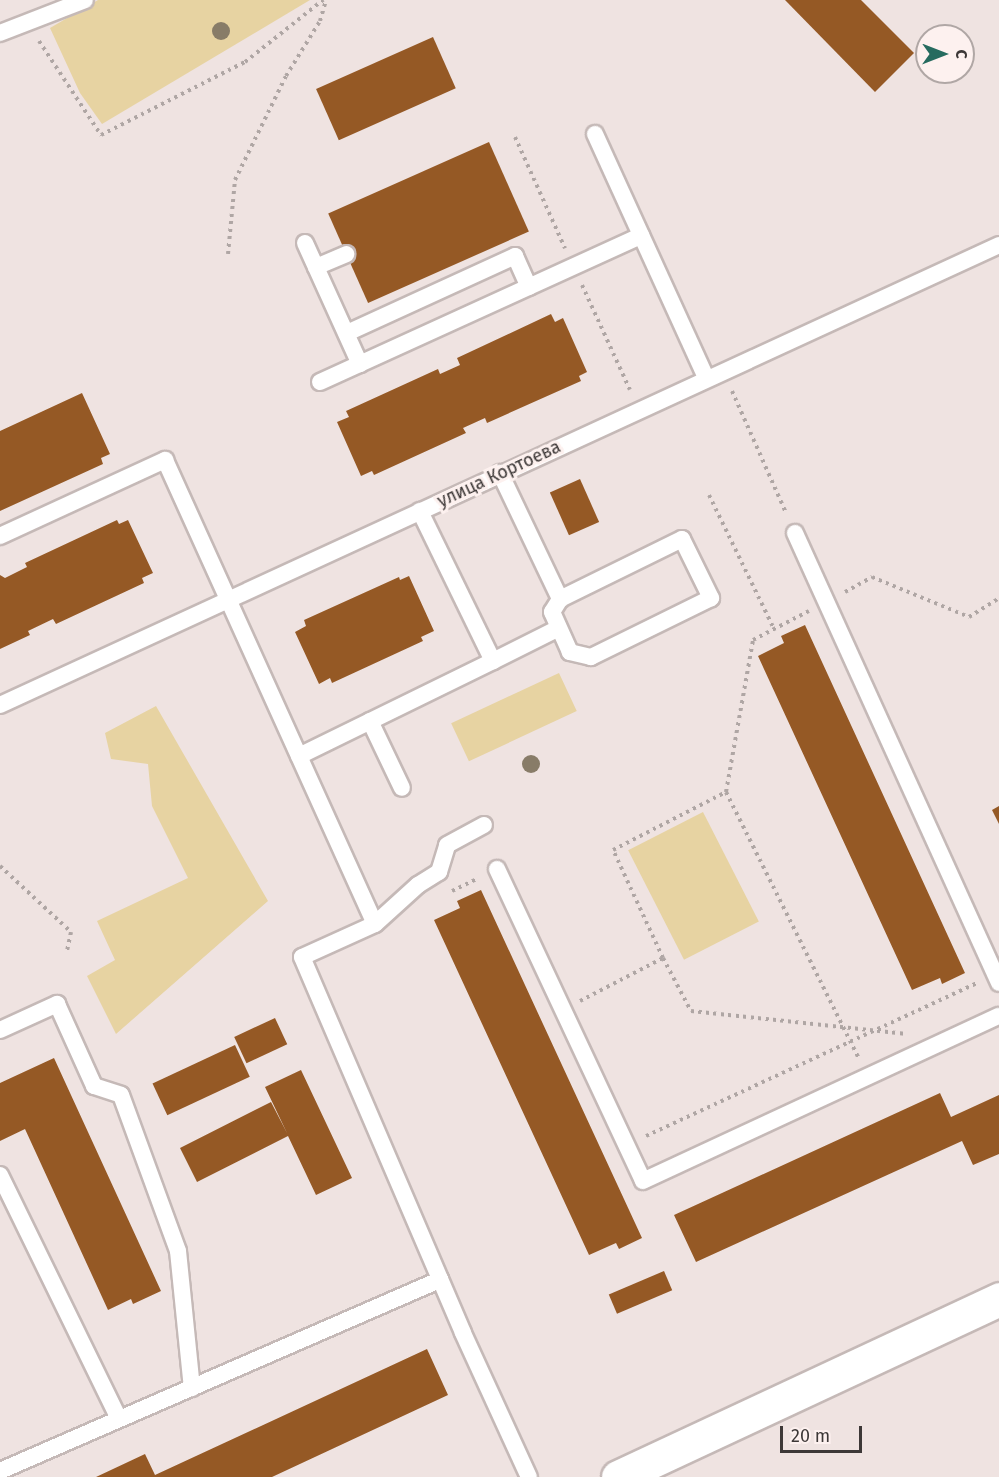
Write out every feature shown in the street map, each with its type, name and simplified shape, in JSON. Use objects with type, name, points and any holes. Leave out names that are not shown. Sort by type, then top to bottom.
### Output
[{"type":"street","points":[[618,1477],[999,1299]]},
{"type":"lane","points":[[0,33],[85,0]]},
{"type":"lane","points":[[595,134],[706,378]]},
{"type":"lane","points":[[320,382],[641,236]]},
{"type":"lane","points":[[305,243],[360,364]]},
{"type":"lane","name":"улица Кортоева","points":[[0,705],[999,245]]},
{"type":"lane","points":[[316,267],[346,254]]},
{"type":"lane","points":[[346,333],[514,256],[529,287]]},
{"type":"lane","points":[[0,536],[165,460],[375,924]]},
{"type":"lane","points":[[500,473],[560,599]]},
{"type":"lane","points":[[420,511],[493,661]]},
{"type":"lane","points":[[795,533],[997,979]]},
{"type":"lane","points":[[682,539],[711,598],[591,657],[570,652],[557,629],[552,612],[560,599],[682,539]]},
{"type":"lane","points":[[299,756],[557,629]]},
{"type":"lane","points":[[370,722],[402,788]]},
{"type":"lane","points":[[484,825],[447,845],[439,872],[418,885],[375,924],[302,957],[440,1280],[529,1477]]},
{"type":"lane","points":[[497,869],[643,1181],[999,1016]]},
{"type":"lane","points":[[0,1030],[57,1004],[94,1086],[121,1095],[178,1251],[192,1388]]},
{"type":"lane","points":[[0,1175],[119,1419]]},
{"type":"lane","points":[[0,1471],[440,1280]]},
{"type":"path","points":[[28,22],[101,135],[244,62],[325,0]]},
{"type":"path","points":[[228,254],[235,180],[285,76],[320,21],[325,0]]},
{"type":"path","points":[[723,371],[795,533]]},
{"type":"path","points":[[709,495],[774,629]]},
{"type":"path","points":[[868,1077],[726,792],[753,640],[872,577],[969,617],[999,598]]},
{"type":"path","points":[[726,792],[613,850],[663,958],[691,1011],[951,1039]]},
{"type":"path","points":[[0,866],[71,932],[67,951]]},
{"type":"path","points":[[564,1010],[663,958]]},
{"type":"path","points":[[627,1146],[851,1042],[997,979]]},
{"type":"shaded area","points":[[98,0],[310,0],[102,124],[80,93],[50,28]]},
{"type":"shaded area","points":[[559,673],[577,711],[469,761],[451,723]]},
{"type":"shaded area","points":[[156,706],[268,901],[116,1034],[87,976],[115,960],[97,921],[188,878],[152,806],[148,764],[111,759],[105,733]]},
{"type":"shaded area","points":[[703,812],[759,922],[684,960],[628,850]]},
{"type":"building","points":[[785,0],[861,0],[914,53],[875,92]]},
{"type":"building","points":[[433,37],[456,88],[339,140],[316,89]]},
{"type":"building","points":[[489,142],[529,232],[368,303],[328,214]]},
{"type":"building","points":[[551,314],[555,322],[563,318],[587,372],[579,376],[581,381],[487,423],[485,418],[463,428],[466,433],[374,475],[372,471],[361,476],[337,422],[349,417],[346,411],[438,369],[440,374],[460,365],[457,358]]},
{"type":"building","points":[[82,393],[110,454],[101,458],[103,464],[0,511],[0,431]]},
{"type":"building","points":[[580,479],[599,522],[569,535],[550,492]]},
{"type":"building","points":[[117,520],[119,524],[128,520],[153,573],[142,578],[144,583],[56,624],[53,619],[28,631],[30,635],[0,649],[0,575],[5,578],[27,567],[25,563]]},
{"type":"building","points":[[409,576],[434,631],[421,637],[423,641],[332,683],[330,678],[319,684],[295,632],[306,626],[304,620],[399,577],[400,580]]},
{"type":"building","points":[[805,625],[965,973],[942,984],[940,978],[912,990],[758,656],[784,643],[781,636]]},
{"type":"building","points":[[999,806],[999,824],[992,810]]},
{"type":"building","points":[[481,890],[642,1238],[619,1249],[616,1243],[589,1255],[434,920],[460,908],[457,901]]},
{"type":"building","points":[[275,1018],[287,1044],[246,1063],[234,1037]]},
{"type":"building","points":[[235,1045],[250,1077],[167,1115],[153,1083]]},
{"type":"building","points":[[54,1058],[161,1291],[133,1304],[131,1299],[108,1310],[25,1129],[0,1141],[0,1083]]},
{"type":"building","points":[[301,1070],[352,1178],[316,1195],[288,1136],[197,1182],[180,1148],[271,1102],[287,1133],[265,1087]]},
{"type":"building","points":[[940,1093],[951,1117],[999,1095],[999,1154],[973,1165],[962,1141],[696,1262],[674,1215]]},
{"type":"building","points":[[664,1271],[672,1290],[617,1314],[609,1294]]},
{"type":"building","points":[[427,1349],[448,1395],[272,1477],[96,1477],[145,1454],[155,1475]]}]
